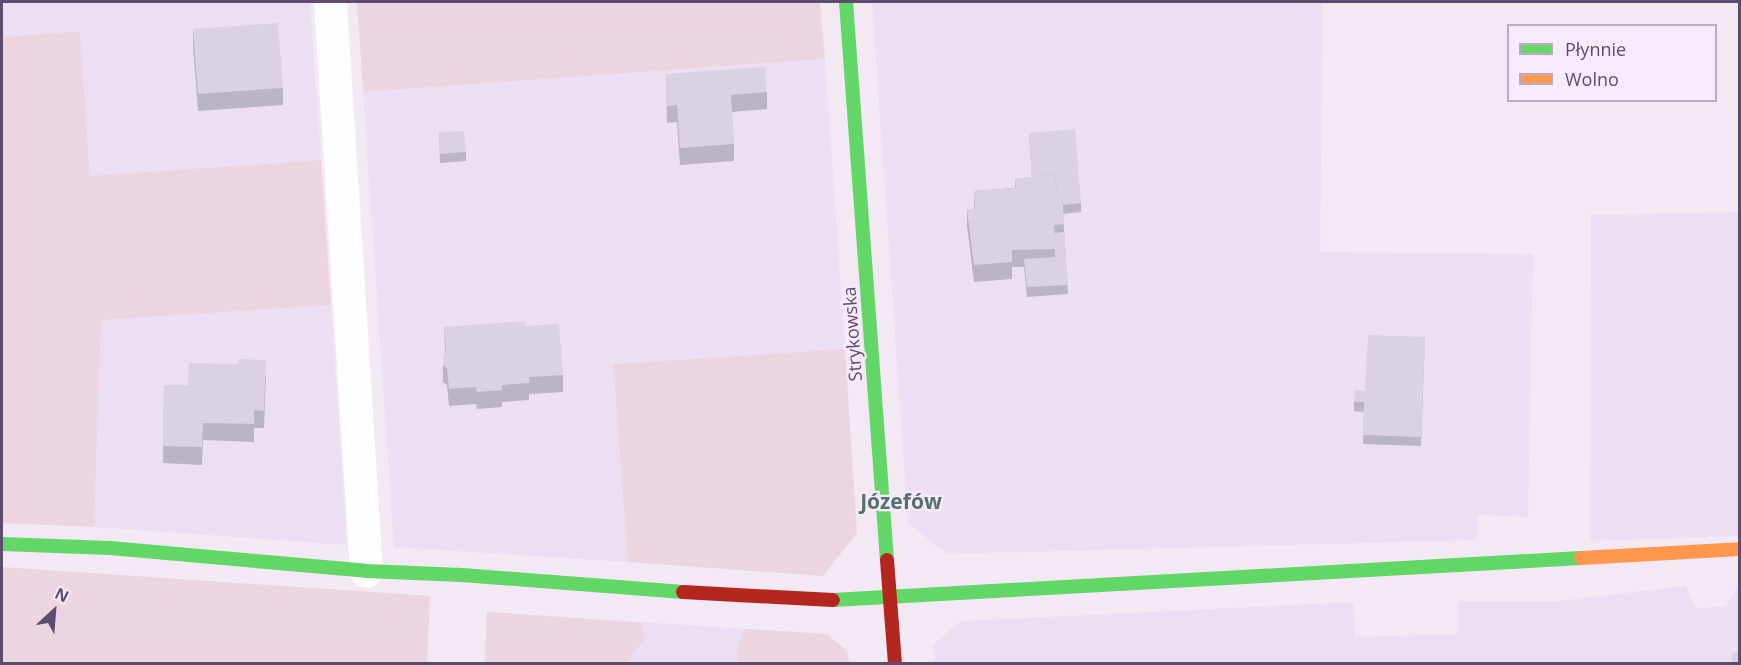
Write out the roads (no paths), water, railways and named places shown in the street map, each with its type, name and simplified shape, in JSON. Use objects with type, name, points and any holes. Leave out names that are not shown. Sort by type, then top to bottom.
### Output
[{"type":"street","points":[[330,2],[366,571]]},
{"type":"street","name":"Strykowska","points":[[846,2],[888,595],[895,663]]},
{"type":"street","points":[[2,544],[110,548],[366,571],[462,575],[728,596],[826,600],[1740,549]]},
{"type":"district","name":"Józefów","points":[[901,501]]}]
